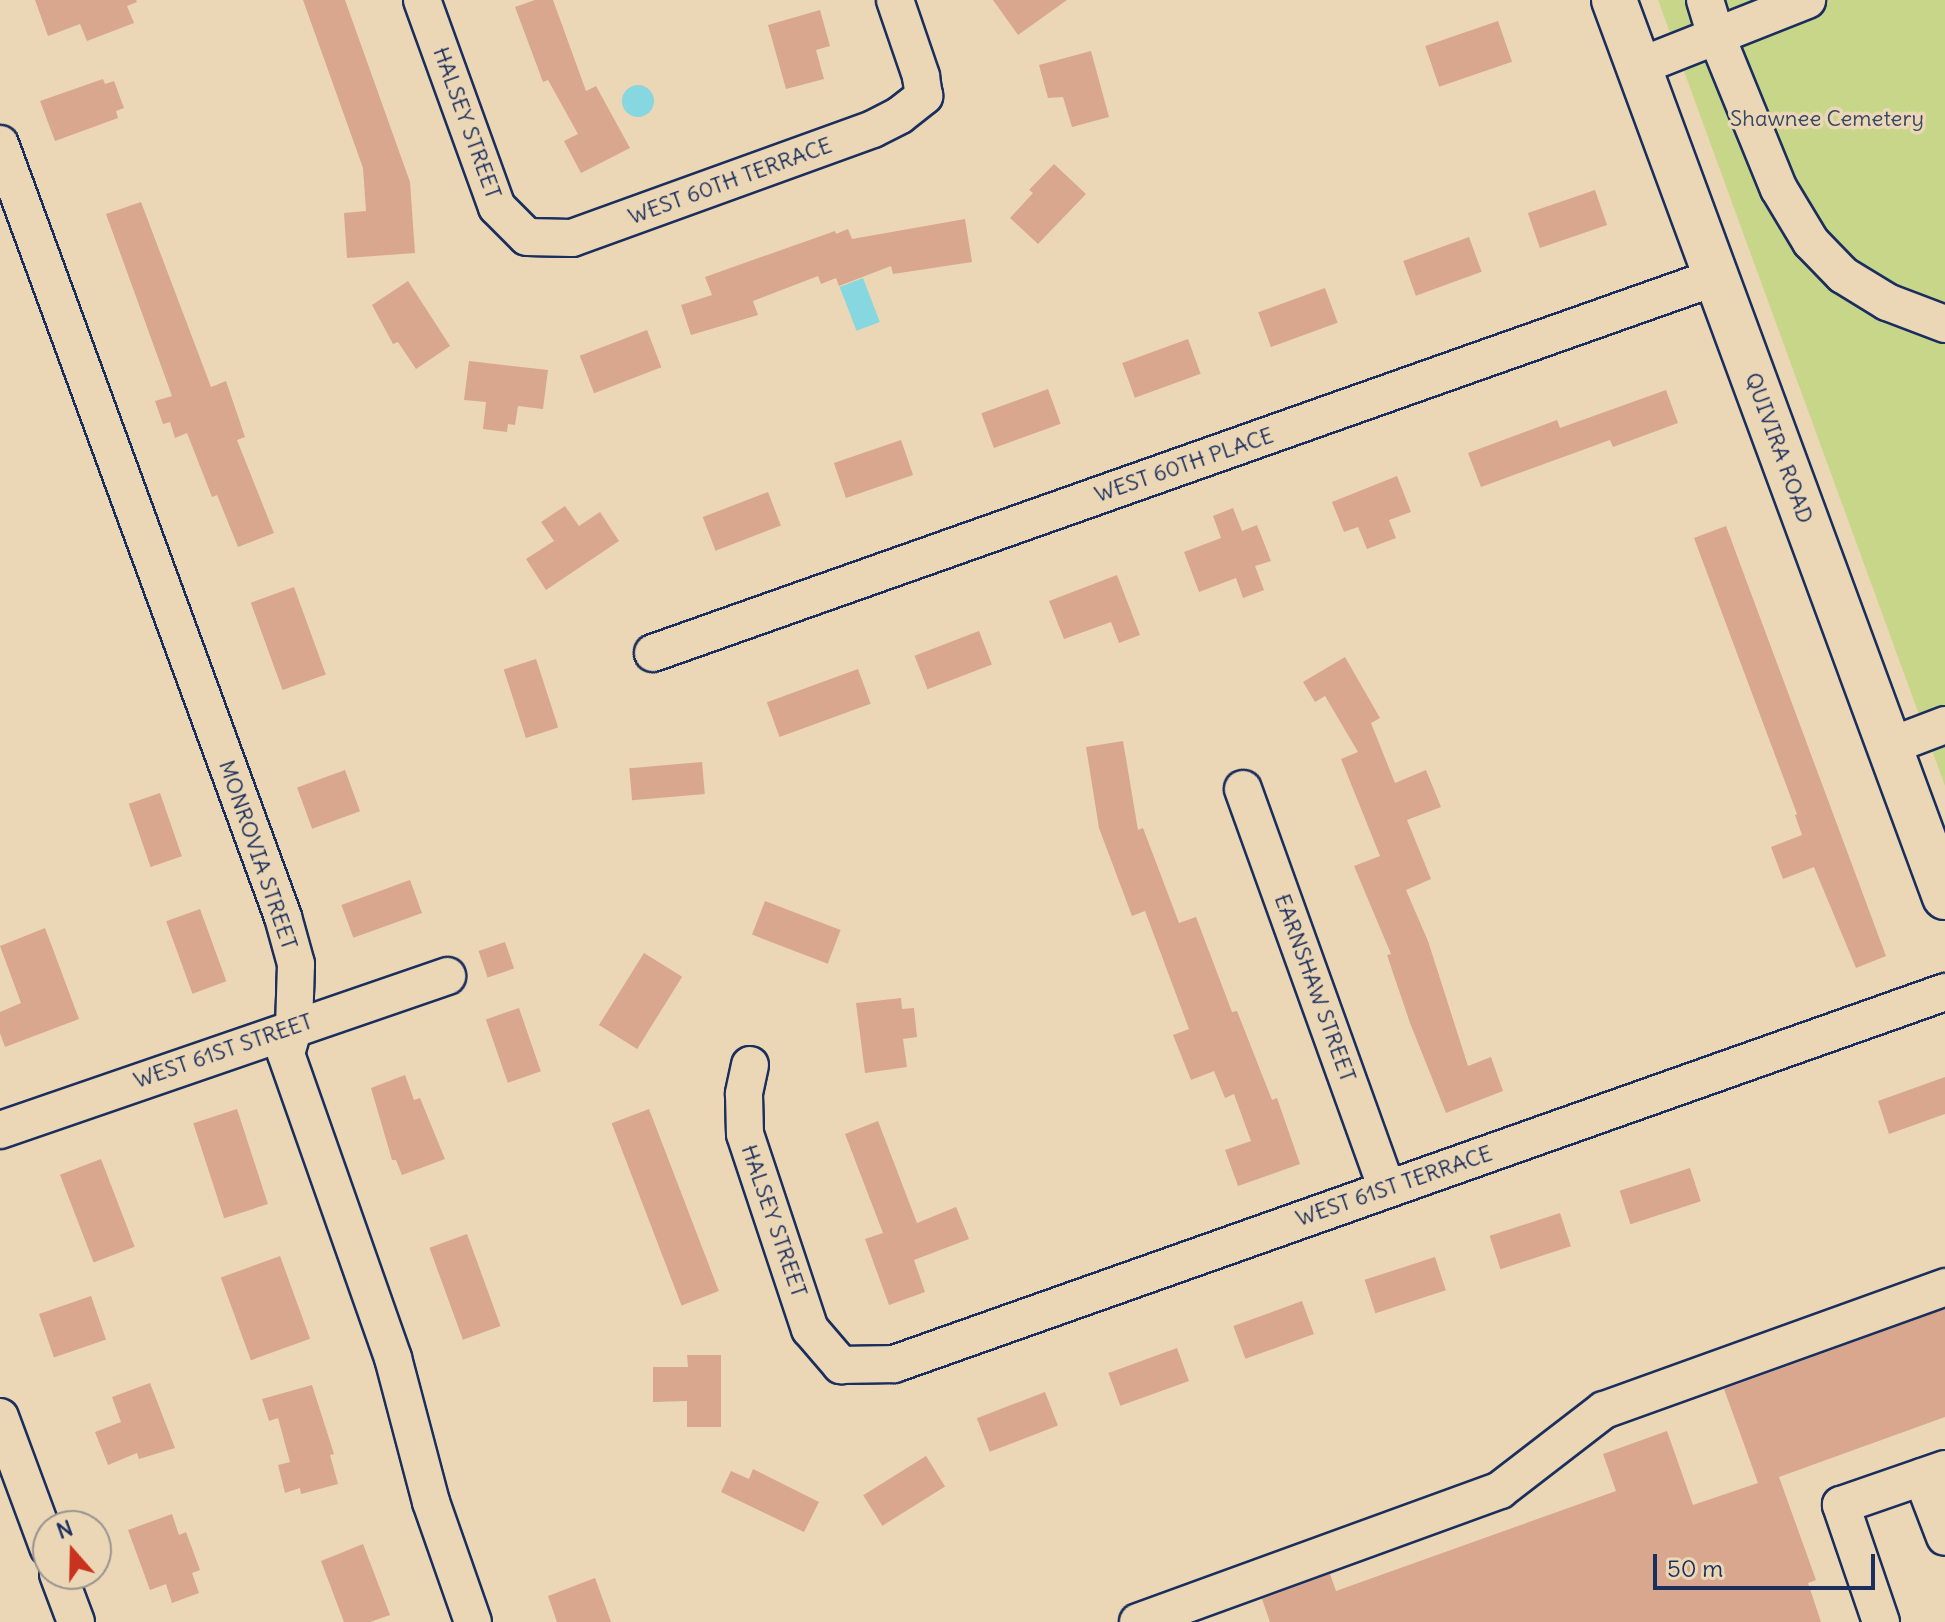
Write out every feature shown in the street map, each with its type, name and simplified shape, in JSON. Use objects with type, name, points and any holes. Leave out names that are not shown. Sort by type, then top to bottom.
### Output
[{"type":"main road","name":"QUIVIRA ROAD","points":[[1614,0],[1945,897]]},
{"type":"street","name":"HALSEY STREET","points":[[422,0],[497,207],[527,237]]},
{"type":"street","name":"WEST 60TH TERRACE","points":[[527,237],[572,238],[873,129],[924,96],[921,76],[895,0]]},
{"type":"street","points":[[1705,0],[1716,35],[1779,189],[1811,242],[1854,282],[1887,302],[1945,324]]},
{"type":"street","points":[[1638,67],[1807,0]]},
{"type":"street","name":"MONROVIA STREET","points":[[0,144],[283,917],[296,964],[294,1026],[286,1054],[393,1358],[431,1502],[473,1622]]},
{"type":"street","name":"WEST 60TH PLACE","points":[[653,653],[1716,277]]},
{"type":"street","points":[[1890,746],[1945,725]]},
{"type":"street","name":"EARNSHAW STREET","points":[[1243,789],[1387,1188]]},
{"type":"street","name":"WEST 61ST STREET","points":[[0,1130],[294,1026],[447,976]]},
{"type":"street","name":"WEST 61ST TERRACE","points":[[841,1365],[894,1364],[1945,992]]},
{"type":"street","name":"HALSEY STREET","points":[[750,1065],[744,1094],[745,1134],[810,1329],[841,1365]]},
{"type":"street","points":[[1138,1622],[1500,1490],[1604,1410],[1945,1287]]},
{"type":"street","points":[[0,1417],[34,1510]]},
{"type":"street","points":[[1881,1622],[1841,1505],[1934,1473],[1945,1537]]},
{"type":"street","points":[[64,1590],[76,1622]]},
{"type":"green space","name":"Shawnee Cemetery","points":[[1658,0],[1945,0],[1945,786],[1932,750]]},
{"type":"water","points":[[638,85],[649,90],[654,101],[649,112],[638,117],[627,112],[622,101],[627,90]]},
{"type":"water","points":[[863,278],[880,322],[857,331],[840,287]]},
{"type":"building","points":[[35,0],[137,2],[127,6],[134,23],[87,41],[80,24],[48,36]]},
{"type":"building","points":[[303,0],[345,0],[410,182],[415,253],[347,258],[344,213],[366,211],[363,168]]},
{"type":"building","points":[[535,0],[553,0],[586,91],[596,86],[630,148],[581,173],[564,141],[578,134],[548,80],[543,82],[515,7]]},
{"type":"building","points":[[993,0],[1067,0],[1018,35]]},
{"type":"building","points":[[820,10],[830,46],[816,50],[824,79],[786,89],[768,25]]},
{"type":"building","points":[[1498,21],[1512,62],[1439,87],[1425,46]]},
{"type":"building","points":[[1091,51],[1109,117],[1072,127],[1063,97],[1048,98],[1039,65]]},
{"type":"building","points":[[103,79],[105,84],[114,81],[124,108],[116,111],[118,118],[55,141],[40,101]]},
{"type":"building","points":[[1054,164],[1086,194],[1038,244],[1010,218],[1033,193],[1029,190]]},
{"type":"building","points":[[1595,190],[1607,225],[1540,248],[1528,213]]},
{"type":"building","points":[[141,202],[211,387],[226,381],[245,437],[237,440],[274,533],[238,547],[217,495],[212,497],[187,433],[175,438],[170,422],[163,424],[155,401],[172,396],[106,214]]},
{"type":"building","points":[[965,219],[972,262],[893,274],[891,266],[839,286],[836,278],[821,284],[818,276],[753,301],[758,315],[691,335],[681,305],[712,295],[705,277],[835,231],[836,234],[848,229],[852,239]]},
{"type":"building","points":[[1469,237],[1482,272],[1416,296],[1403,261]]},
{"type":"building","points":[[408,281],[450,346],[416,369],[398,342],[393,344],[372,305]]},
{"type":"building","points":[[1325,288],[1338,323],[1271,347],[1258,312]]},
{"type":"building","points":[[647,330],[661,367],[594,393],[580,356]]},
{"type":"building","points":[[1188,339],[1201,374],[1135,398],[1122,363]]},
{"type":"building","points":[[469,361],[548,370],[543,409],[518,406],[515,425],[508,424],[507,432],[483,429],[486,402],[464,400]]},
{"type":"building","points":[[1048,389],[1061,424],[994,448],[981,413]]},
{"type":"building","points":[[1666,390],[1678,423],[1613,447],[1610,440],[1481,487],[1468,453],[1557,420],[1560,428]]},
{"type":"building","points":[[901,440],[913,475],[846,498],[834,463]]},
{"type":"building","points":[[1397,476],[1411,512],[1389,520],[1396,538],[1367,549],[1358,527],[1344,532],[1332,502]]},
{"type":"building","points":[[768,492],[781,526],[716,551],[703,517]]},
{"type":"building","points":[[565,506],[579,526],[600,512],[619,541],[546,590],[526,559],[554,541],[541,522]]},
{"type":"building","points":[[1233,508],[1242,531],[1257,525],[1271,561],[1255,566],[1264,590],[1243,598],[1236,578],[1199,592],[1184,552],[1221,538],[1213,516]]},
{"type":"building","points":[[1726,526],[1886,956],[1856,968],[1814,867],[1783,879],[1771,847],[1802,835],[1797,814],[1694,538]]},
{"type":"building","points":[[1117,575],[1140,635],[1119,643],[1111,622],[1064,639],[1049,601]]},
{"type":"building","points":[[294,587],[326,674],[283,690],[251,603]]},
{"type":"building","points":[[979,631],[992,665],[927,689],[915,656]]},
{"type":"building","points":[[1345,657],[1380,718],[1371,723],[1395,783],[1426,770],[1441,807],[1407,820],[1431,879],[1406,890],[1428,941],[1468,1066],[1491,1057],[1503,1091],[1446,1113],[1410,1023],[1387,955],[1391,954],[1354,866],[1380,856],[1341,759],[1358,752],[1325,696],[1315,702],[1303,682]]},
{"type":"building","points":[[536,659],[558,727],[526,738],[504,670]]},
{"type":"building","points":[[858,669],[871,704],[780,737],[767,702]]},
{"type":"building","points":[[1123,741],[1138,830],[1143,828],[1179,923],[1196,917],[1232,1012],[1237,1011],[1272,1100],[1277,1098],[1300,1164],[1238,1186],[1225,1150],[1251,1141],[1234,1094],[1225,1098],[1214,1071],[1191,1080],[1173,1035],[1189,1029],[1145,911],[1132,916],[1099,828],[1086,747]]},
{"type":"building","points":[[702,762],[705,794],[632,800],[629,768]]},
{"type":"building","points":[[345,770],[360,811],[312,829],[297,787]]},
{"type":"building","points":[[160,793],[182,856],[151,867],[129,804]]},
{"type":"building","points":[[410,880],[422,913],[353,938],[341,905]]},
{"type":"building","points":[[765,901],[841,930],[828,964],[752,935]]},
{"type":"building","points":[[200,909],[226,981],[193,994],[166,921]]},
{"type":"building","points":[[45,928],[79,1019],[5,1047],[0,1033],[0,1012],[21,1003],[0,946]]},
{"type":"building","points":[[505,942],[514,968],[488,978],[479,951]]},
{"type":"building","points":[[644,953],[682,977],[637,1049],[599,1025]]},
{"type":"building","points":[[901,998],[902,1009],[914,1008],[917,1037],[903,1039],[907,1067],[865,1073],[856,1003]]},
{"type":"building","points":[[519,1008],[541,1071],[508,1083],[486,1019]]},
{"type":"building","points":[[405,1075],[414,1100],[420,1098],[445,1159],[402,1175],[396,1160],[392,1160],[371,1088]]},
{"type":"building","points":[[1945,1077],[1945,1114],[1889,1134],[1878,1101]]},
{"type":"building","points":[[237,1109],[268,1204],[224,1218],[193,1123]]},
{"type":"building","points":[[649,1109],[719,1291],[682,1305],[612,1123]]},
{"type":"building","points":[[878,1121],[917,1223],[956,1207],[969,1239],[914,1260],[925,1292],[889,1305],[865,1239],[883,1233],[845,1134]]},
{"type":"building","points":[[101,1159],[135,1247],[94,1263],[60,1175]]},
{"type":"building","points":[[1690,1168],[1701,1201],[1630,1224],[1620,1191]]},
{"type":"building","points":[[1560,1213],[1571,1246],[1500,1269],[1490,1236]]},
{"type":"building","points":[[467,1234],[501,1326],[463,1340],[429,1248]]},
{"type":"building","points":[[280,1256],[310,1339],[251,1360],[221,1278]]},
{"type":"building","points":[[1435,1257],[1446,1290],[1375,1313],[1365,1280]]},
{"type":"building","points":[[91,1296],[106,1339],[54,1357],[39,1314]]},
{"type":"building","points":[[1302,1301],[1314,1334],[1245,1359],[1233,1326]]},
{"type":"building","points":[[1945,1309],[1945,1417],[1779,1477],[1816,1580],[1808,1583],[1821,1622],[1270,1622],[1262,1599],[1330,1574],[1336,1591],[1616,1491],[1603,1454],[1667,1431],[1693,1505],[1758,1483],[1724,1389]]},
{"type":"building","points":[[1177,1348],[1189,1381],[1120,1406],[1108,1373]]},
{"type":"building","points":[[687,1355],[721,1355],[721,1427],[687,1427],[687,1401],[653,1402],[653,1367],[688,1367]]},
{"type":"building","points":[[150,1383],[175,1448],[139,1459],[137,1453],[108,1465],[95,1432],[121,1422],[112,1397]]},
{"type":"building","points":[[312,1385],[334,1454],[330,1455],[338,1484],[301,1494],[300,1488],[285,1493],[278,1465],[290,1462],[278,1418],[269,1421],[262,1399]]},
{"type":"building","points":[[1045,1392],[1058,1426],[990,1452],[977,1418]]},
{"type":"building","points":[[926,1456],[945,1487],[882,1526],[863,1495]]},
{"type":"building","points":[[753,1469],[819,1502],[804,1532],[721,1492],[731,1471],[749,1479]]},
{"type":"building","points":[[172,1514],[179,1535],[186,1532],[200,1570],[192,1573],[199,1593],[172,1603],[166,1584],[150,1590],[128,1530]]},
{"type":"building","points":[[363,1544],[390,1615],[370,1622],[344,1622],[321,1561]]},
{"type":"building","points":[[595,1578],[611,1622],[557,1622],[548,1596]]}]
